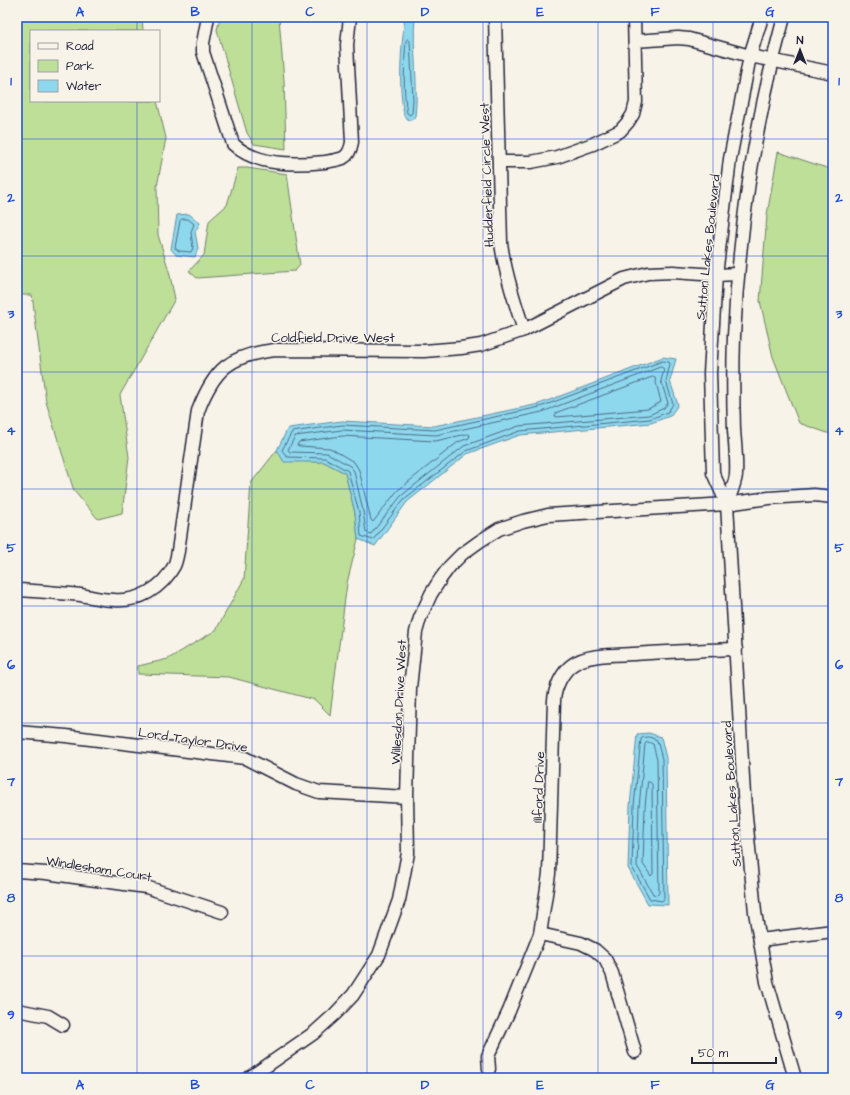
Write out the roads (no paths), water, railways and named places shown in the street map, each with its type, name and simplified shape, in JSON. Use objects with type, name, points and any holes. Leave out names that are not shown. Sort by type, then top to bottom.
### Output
[{"type":"street","points":[[208,17],[203,43],[203,52],[233,144],[240,151],[255,157],[283,163],[313,163],[344,158],[350,150],[352,142],[347,44],[350,17]]},
{"type":"street","name":"Hudderfield Circle West","points":[[495,17],[501,244],[509,286],[524,330]]},
{"type":"street","points":[[499,162],[531,162],[557,158],[620,132],[633,114],[636,102],[634,17]]},
{"type":"street","name":"Sutton Lakes Boulevard","points":[[727,504],[713,473],[710,373],[716,274],[730,159],[750,56],[762,17]]},
{"type":"street","name":"Sutton Lakes Boulevard","points":[[784,17],[772,60],[759,118],[743,222],[734,337],[733,395],[736,475],[727,504],[744,796],[755,912],[767,982],[795,1078]]},
{"type":"street","points":[[635,41],[678,38],[750,56],[833,73]]},
{"type":"street","name":"Coldfield Drive West","points":[[17,590],[51,592],[114,600],[129,600],[143,596],[154,590],[165,579],[175,565],[178,551],[198,411],[204,395],[214,379],[226,366],[241,357],[257,352],[275,350],[440,350],[481,345],[524,330],[624,279],[648,273],[673,272],[738,274]]},
{"type":"street","name":"Willesdon Drive West","points":[[249,1078],[314,1033],[335,1014],[353,995],[379,955],[399,900],[408,853],[407,797],[410,688],[416,632],[420,618],[441,578],[462,554],[499,529],[548,515],[727,504],[769,498],[814,495],[833,497]]},
{"type":"street","name":"Illford Drive","points":[[489,1069],[488,1056],[509,1011],[540,934],[549,874],[554,695],[566,671],[572,664],[585,659],[600,656],[681,650],[736,649]]},
{"type":"street","name":"Lord Taylor Drive","points":[[17,732],[66,736],[245,758],[296,784],[319,792],[407,797]]},
{"type":"street","name":"Windlesham Court","points":[[17,872],[46,872],[146,887],[222,912]]},
{"type":"street","points":[[760,940],[833,931]]},
{"type":"street","points":[[540,934],[581,943],[594,950],[605,959],[612,973],[635,1052]]},
{"type":"street","points":[[17,1010],[48,1016],[63,1026]]},
{"type":"water","points":[[405,17],[415,17],[414,42],[416,105],[415,117],[410,121],[404,116],[401,91],[401,54]]},
{"type":"water","points":[[189,214],[200,223],[195,232],[198,248],[195,257],[176,255],[171,249],[177,215]]},
{"type":"water","points":[[663,357],[676,359],[670,381],[678,405],[670,416],[651,423],[520,435],[467,454],[407,502],[375,546],[358,539],[355,513],[345,473],[324,462],[284,462],[277,450],[288,428],[342,421],[434,426],[539,404]]},
{"type":"water","points":[[649,733],[661,737],[666,758],[668,905],[648,904],[628,868],[630,806],[637,734]]}]
